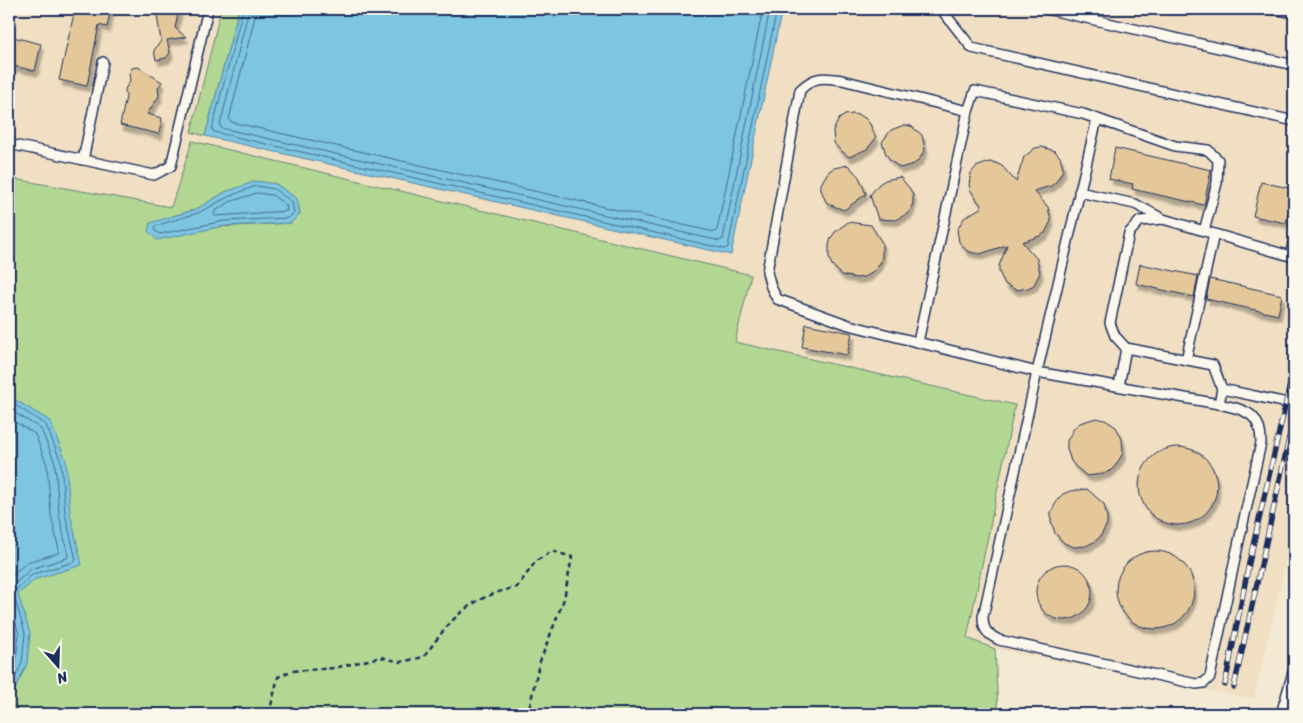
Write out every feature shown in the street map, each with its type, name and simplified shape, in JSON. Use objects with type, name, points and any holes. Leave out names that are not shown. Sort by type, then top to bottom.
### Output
[{"type":"lane","points":[[9,144],[154,175],[171,166],[208,9]]},
{"type":"lane","points":[[941,9],[972,48],[1294,121]]},
{"type":"lane","points":[[1046,9],[1294,65]]},
{"type":"lane","points":[[1274,9],[1294,13]]},
{"type":"lane","points":[[83,160],[103,62]]},
{"type":"lane","points":[[968,111],[842,80],[823,77],[808,82],[800,90],[767,272],[770,287],[777,299],[849,325],[1037,372],[1242,409],[1255,418],[1261,429],[1261,443],[1235,559],[1214,666],[1210,677],[1204,683],[1196,684],[999,640],[989,635],[983,627],[985,607],[1037,372],[1097,119]]},
{"type":"lane","points":[[918,342],[968,111],[975,91],[1084,114],[1175,146],[1208,150],[1218,160],[1217,183],[1204,231]]},
{"type":"lane","points":[[1079,192],[1135,204],[1163,219],[1292,256],[1294,240]]},
{"type":"lane","points":[[1163,219],[1140,221],[1129,233],[1110,324],[1115,336],[1126,348],[1213,365],[1222,389],[1219,404]]},
{"type":"lane","points":[[1186,360],[1214,234]]},
{"type":"lane","points":[[1119,386],[1126,348]]},
{"type":"lane","points":[[1222,389],[1292,404],[1294,395]]},
{"type":"lane","points":[[1281,714],[1294,669]]},
{"type":"path","points":[[268,714],[278,677],[291,671],[334,668],[381,657],[400,662],[424,657],[440,634],[463,609],[500,591],[518,587],[536,561],[552,551],[572,557],[564,599],[539,664],[528,714]]},
{"type":"shaded area","points":[[9,9],[221,9],[191,131],[205,136],[239,9],[1294,9],[1294,527],[1254,699],[995,649],[967,638],[1015,405],[734,342],[750,275],[192,141],[171,207],[9,178]]},
{"type":"green space","points":[[221,9],[239,9],[205,136],[191,132]]},
{"type":"green space","points":[[192,141],[751,275],[735,342],[1015,405],[967,638],[995,649],[998,714],[9,714],[9,178],[171,207]],"holes":[[[276,184],[297,199],[300,213],[291,223],[219,227],[173,216],[197,209],[225,192]]]},
{"type":"green space","points":[[1294,682],[1294,714],[1284,714]]},
{"type":"water","points":[[239,9],[782,9],[731,255],[205,136]]},
{"type":"water","points":[[256,181],[276,184],[297,199],[300,214],[291,223],[224,226],[157,240],[148,231],[150,223],[197,209],[225,192]]},
{"type":"water","points":[[9,396],[50,421],[66,461],[70,513],[82,565],[36,579],[18,594],[30,633],[27,664],[9,702]]},
{"type":"building","points":[[75,9],[93,13],[94,9],[111,9],[107,27],[99,25],[87,86],[59,80]]},
{"type":"building","points":[[156,9],[179,9],[175,28],[186,37],[167,40],[170,53],[166,58],[156,60],[154,50],[161,41]]},
{"type":"building","points":[[9,36],[41,44],[35,71],[9,65]]},
{"type":"building","points":[[138,67],[162,82],[158,88],[159,96],[147,114],[162,118],[159,134],[120,125],[126,97],[125,89],[130,81],[129,73],[132,68]]},
{"type":"building","points":[[852,114],[865,118],[876,138],[867,149],[849,157],[834,143],[833,131],[839,119],[845,115]]},
{"type":"building","points":[[904,125],[911,126],[922,135],[925,149],[919,160],[914,164],[900,168],[890,160],[882,142],[891,130]]},
{"type":"building","points":[[1042,147],[1055,151],[1060,157],[1063,170],[1056,182],[1051,186],[1034,191],[1048,207],[1051,221],[1045,233],[1022,242],[1037,259],[1040,273],[1034,285],[1016,290],[1005,284],[999,272],[999,266],[1007,245],[980,254],[967,251],[959,242],[957,230],[964,218],[982,207],[969,185],[971,173],[976,167],[989,162],[996,163],[1002,166],[1016,182],[1024,157],[1035,148]]},
{"type":"building","points":[[1115,148],[1211,170],[1204,205],[1132,189],[1133,184],[1109,179]]},
{"type":"building","points":[[848,165],[859,177],[866,194],[844,210],[826,202],[821,190],[821,184],[828,172],[834,168]]},
{"type":"building","points":[[900,177],[913,195],[911,209],[907,214],[895,220],[878,219],[870,195],[885,180]]},
{"type":"building","points":[[1261,182],[1293,189],[1286,223],[1253,216]]},
{"type":"building","points":[[848,222],[871,225],[882,243],[880,264],[869,275],[863,277],[856,278],[842,275],[832,265],[829,258],[831,238],[835,232]]},
{"type":"building","points":[[1140,264],[1198,276],[1194,297],[1136,284]]},
{"type":"building","points":[[1210,279],[1282,295],[1278,315],[1206,299]]},
{"type":"building","points":[[806,324],[852,333],[847,355],[802,347]]},
{"type":"building","points":[[1096,418],[1105,420],[1116,427],[1122,439],[1123,453],[1110,471],[1087,476],[1071,461],[1067,449],[1067,441],[1074,428],[1080,423]]},
{"type":"building","points":[[1178,447],[1193,450],[1210,464],[1214,471],[1217,486],[1214,501],[1200,518],[1193,522],[1178,525],[1163,522],[1146,508],[1142,501],[1139,486],[1142,471],[1156,454],[1163,450]]},
{"type":"building","points":[[1087,489],[1104,504],[1107,524],[1100,537],[1094,542],[1086,546],[1074,547],[1064,543],[1055,533],[1051,521],[1051,512],[1063,494],[1070,491]]},
{"type":"building","points":[[1155,551],[1170,554],[1183,562],[1191,575],[1194,590],[1191,605],[1183,618],[1170,626],[1155,629],[1140,626],[1127,618],[1119,605],[1116,590],[1119,575],[1127,562],[1140,554]]},
{"type":"building","points":[[1059,564],[1069,564],[1084,572],[1090,581],[1092,592],[1090,603],[1084,612],[1069,620],[1059,620],[1048,615],[1041,608],[1036,597],[1036,587],[1041,576],[1048,569]]},
{"type":"railway","points":[[1225,685],[1249,563],[1294,367]]},
{"type":"railway","points":[[1234,687],[1294,416]]}]
